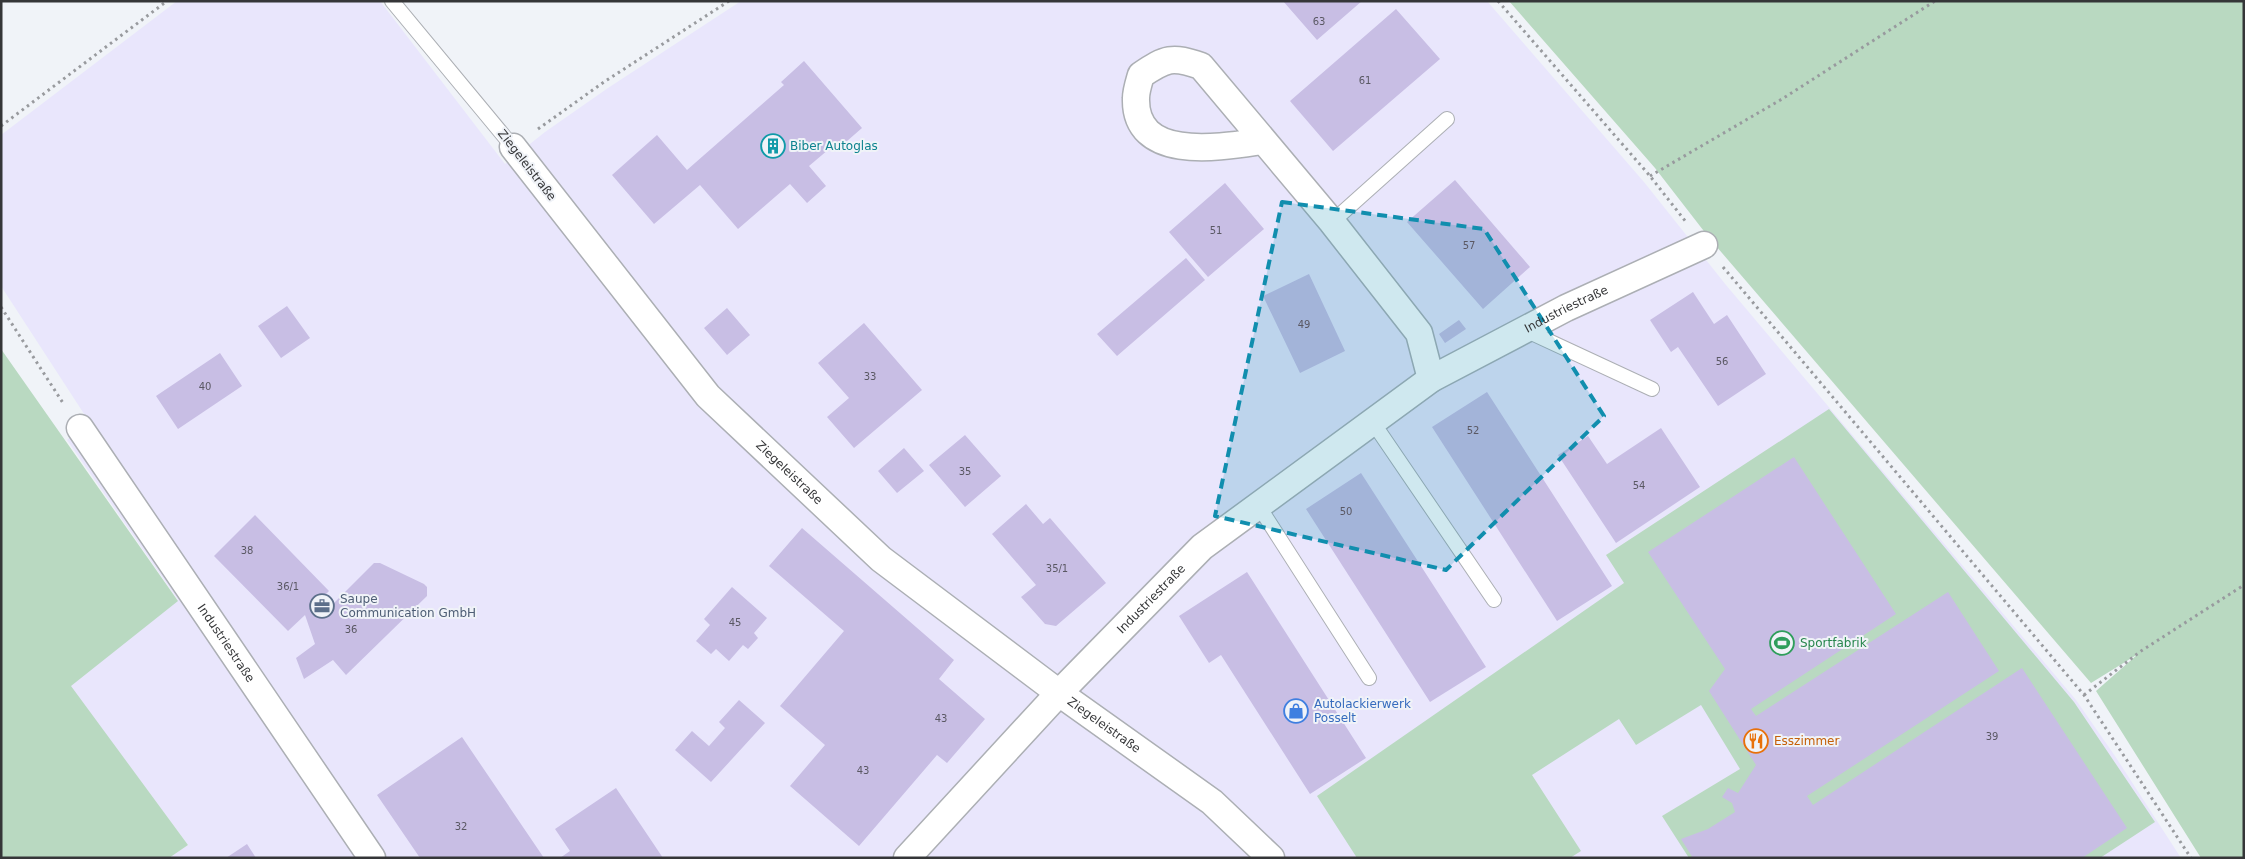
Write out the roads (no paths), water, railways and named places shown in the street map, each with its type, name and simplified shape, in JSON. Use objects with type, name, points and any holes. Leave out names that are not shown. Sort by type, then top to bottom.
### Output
[{"type":"street","points":[[1262,141],[1213,148],[1171,145],[1151,135],[1140,120],[1136,98],[1141,75],[1159,63],[1180,58],[1201,66],[1262,141],[1332,222],[1419,333],[1431,379]]},
{"type":"street","name":"Ziegeleistraße","points":[[513,147],[708,396],[881,559],[1059,693],[1212,802],[1271,858]]},
{"type":"street","name":"Industriestraße","points":[[907,858],[1059,693],[1202,548],[1431,379],[1566,308],[1704,245]]},
{"type":"street","name":"Industriestraße","points":[[80,428],[372,858]]},
{"type":"lane","name":"Ziegeleistraße","points":[[392,1],[513,147]]},
{"type":"lane","points":[[1332,222],[1447,118]]},
{"type":"lane","points":[[1525,330],[1652,389]]},
{"type":"lane","points":[[1372,421],[1494,600]]},
{"type":"lane","points":[[1258,505],[1370,678]]},
{"type":"place","name":"Biber Autoglas","points":[[773,146]]},
{"type":"place","name":"Saupe Communication GmbH","points":[[322,606]]},
{"type":"place","name":"Sportfabrik","points":[[1782,643]]},
{"type":"place","name":"Autolackierwerk Posselt","points":[[1296,711]]},
{"type":"place","name":"Esszimmer","points":[[1756,741]]}]
